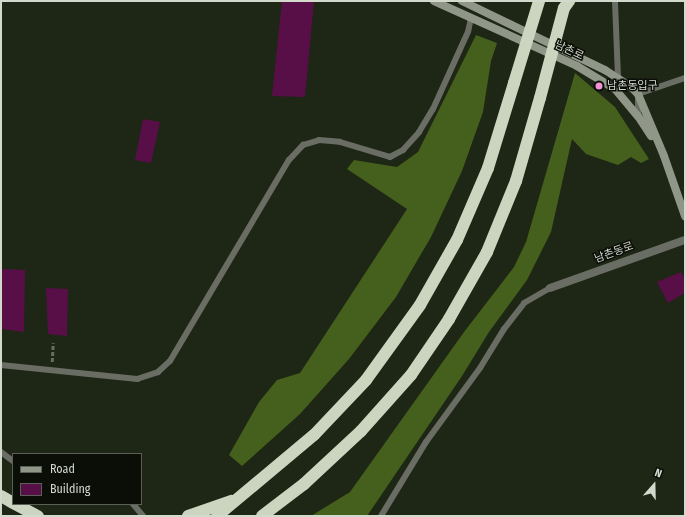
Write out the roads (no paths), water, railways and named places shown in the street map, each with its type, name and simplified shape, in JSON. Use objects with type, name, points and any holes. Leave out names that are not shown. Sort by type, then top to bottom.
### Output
[{"type":"highway","points":[[217,516],[314,435],[366,380],[420,305],[463,226],[488,168],[539,1]]},
{"type":"highway","points":[[262,516],[304,484],[361,431],[411,375],[449,319],[487,252],[513,188],[567,3]]},
{"type":"highway","points":[[1,496],[12,503]]},
{"type":"highway","points":[[188,516],[241,497]]},
{"type":"highway","points":[[16,505],[38,516]]},
{"type":"street","name":"남촌로","points":[[434,1],[577,66],[615,89],[638,116],[664,156]]},
{"type":"street","name":"남촌로","points":[[462,1],[618,77],[638,94],[664,156],[685,216]]},
{"type":"street","name":"남촌동로","points":[[550,288],[685,240]]},
{"type":"lane","points":[[615,1],[618,77],[615,89]]},
{"type":"lane","points":[[1,365],[137,379],[158,372],[170,361],[289,160],[303,145],[319,140],[340,142],[390,157],[403,150],[419,132],[436,102],[468,32],[470,18]]},
{"type":"lane","points":[[638,116],[638,94],[685,78]]},
{"type":"lane","points":[[381,516],[426,442],[480,368],[504,329],[524,303],[550,288]]},
{"type":"lane","points":[[1,452],[12,460]]},
{"type":"lane","points":[[134,505],[143,516]]},
{"type":"place","name":"남촌동입구","points":[[599,86]]}]
